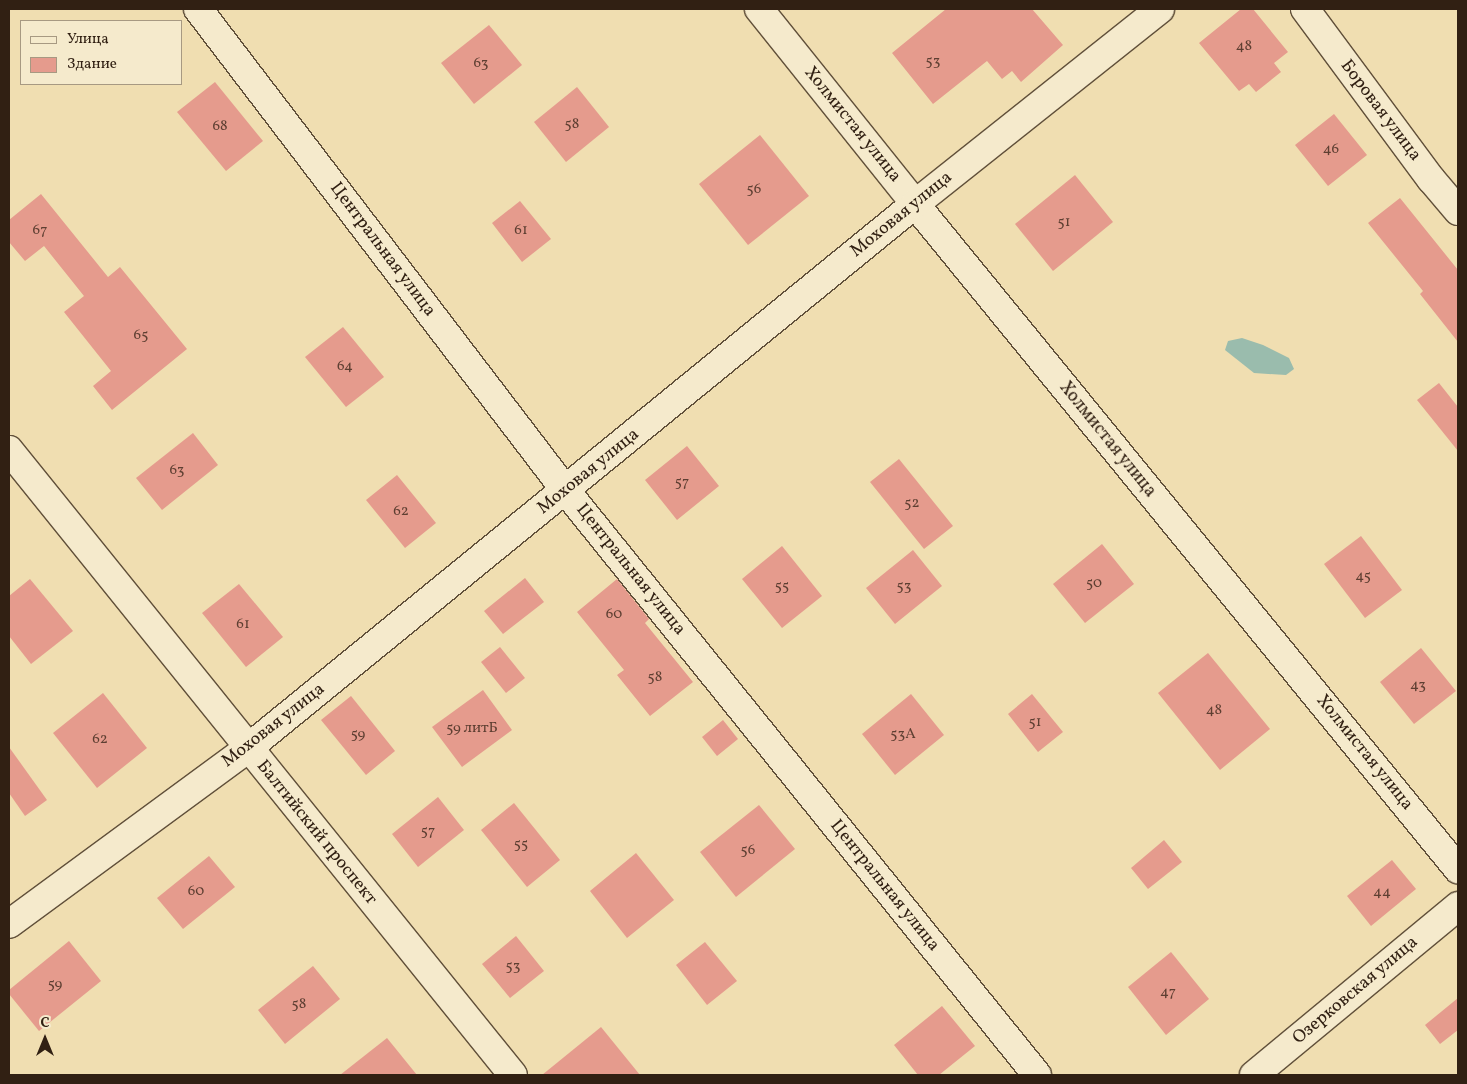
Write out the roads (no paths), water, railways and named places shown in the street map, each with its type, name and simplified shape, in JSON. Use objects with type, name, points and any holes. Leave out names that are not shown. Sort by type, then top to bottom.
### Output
[{"type":"street","name":"Центральная улица","points":[[198,9],[566,491],[1037,1075]]},
{"type":"street","name":"Холмистая улица","points":[[759,9],[915,204],[1458,869]]},
{"type":"street","name":"Моховая улица","points":[[9,924],[247,749],[566,491],[915,204],[1160,9]]},
{"type":"street","name":"Боровая улица","points":[[1304,9],[1431,179],[1458,211]]},
{"type":"street","name":"Балтийский проспект","points":[[9,450],[247,749],[512,1075]]},
{"type":"street","name":"Озерковская улица","points":[[1254,1075],[1458,906]]}]
